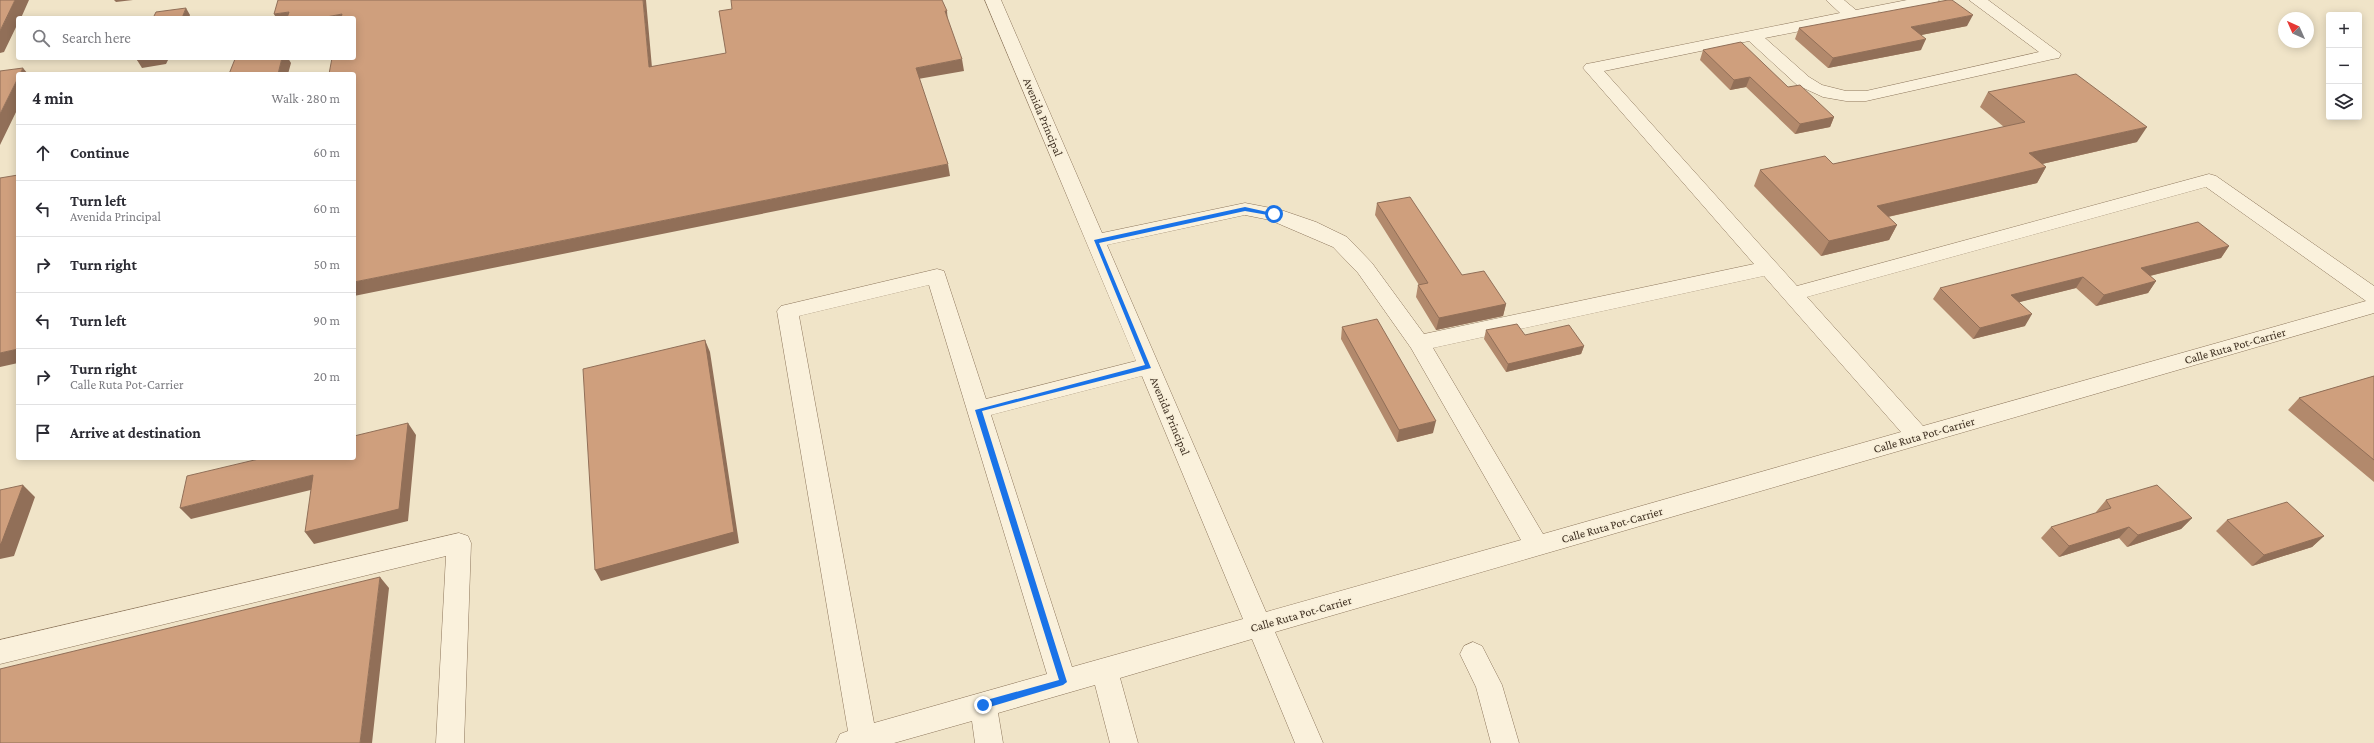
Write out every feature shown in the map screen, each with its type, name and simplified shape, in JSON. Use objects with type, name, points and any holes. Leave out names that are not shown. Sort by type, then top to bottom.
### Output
[{"type":"street","name":"Avenida Principal","points":[[993,0],[1259,626],[1306,741]]},
{"type":"street","points":[[1834,0],[1852,16]]},
{"type":"street","points":[[1919,436],[1793,294],[1768,268],[1592,68],[1931,0]]},
{"type":"street","points":[[1753,36],[1808,86],[1825,94],[1849,98],[1866,96],[2053,54],[1977,0]]},
{"type":"street","points":[[1793,294],[2209,180],[2374,296]]},
{"type":"street","points":[[1096,241],[1245,209],[1274,214],[1309,227],[1340,242],[1365,268],[1419,343],[1537,546]]},
{"type":"street","points":[[1419,343],[1768,268]]},
{"type":"street","points":[[856,741],[788,311],[937,276],[1063,682]]},
{"type":"street","name":"Calle Ruta Pot-Carrier","points":[[856,741],[1063,682],[1105,672],[1259,626],[2374,306]]},
{"type":"street","points":[[978,410],[1149,366]]},
{"type":"street","points":[[0,652],[459,542],[450,743]]},
{"type":"street","points":[[1473,654],[1489,685],[1505,743]]},
{"type":"street","points":[[1105,672],[1124,743]]},
{"type":"street","points":[[983,705],[989,743]]},
{"type":"building","points":[[0,0],[15,0],[0,31]]},
{"type":"building","points":[[278,0],[643,0],[649,67],[726,53],[719,11],[732,9],[731,0],[942,0],[947,11],[945,11],[962,59],[916,68],[948,164],[356,282],[356,72],[329,72],[332,60],[356,60],[356,16],[342,16],[342,14],[332,16],[288,16],[289,12],[274,14]]},
{"type":"building","points":[[1952,0],[1973,15],[1911,27],[1926,39],[1833,58],[1799,28]]},
{"type":"building","points":[[186,8],[183,16],[154,16],[156,12]]},
{"type":"building","points":[[1741,42],[1788,87],[1800,85],[1834,117],[1800,124],[1750,77],[1734,80],[1703,50]]},
{"type":"building","points":[[235,60],[282,60],[278,72],[230,72]]},
{"type":"building","points":[[23,68],[21,72],[16,72],[16,82],[0,114],[0,71]]},
{"type":"building","points":[[2076,74],[2147,127],[2029,153],[2046,167],[1877,206],[1897,225],[1829,241],[1760,170],[1825,156],[1833,164],[2025,122],[1988,92]]},
{"type":"building","points":[[16,175],[16,349],[0,353],[0,178]]},
{"type":"building","points":[[1410,197],[1462,275],[1484,271],[1506,304],[1439,318],[1418,285],[1428,283],[1377,203]]},
{"type":"building","points":[[2198,222],[2229,246],[2141,268],[2156,281],[2104,295],[2083,277],[2011,295],[2032,314],[1980,328],[1940,288]]},
{"type":"building","points":[[1377,319],[1436,421],[1399,430],[1342,327]]},
{"type":"building","points":[[1517,324],[1525,335],[1569,325],[1584,346],[1508,364],[1486,330]]},
{"type":"building","points":[[705,340],[734,532],[595,570],[583,369]]},
{"type":"building","points":[[2374,376],[2374,460],[2299,398]]},
{"type":"building","points":[[408,423],[399,509],[305,532],[313,475],[180,508],[187,476],[255,460],[356,460],[356,436]]},
{"type":"building","points":[[23,485],[1,544],[0,544],[0,490]]},
{"type":"building","points":[[2157,485],[2192,518],[2138,535],[2129,527],[2069,546],[2051,527],[2111,508],[2106,500]]},
{"type":"building","points":[[2287,502],[2324,536],[2264,555],[2227,520]]},
{"type":"building","points":[[380,577],[360,743],[0,743],[0,669]]},
{"type":"route","points":[[983,705],[1063,682],[978,410],[1149,366],[1096,241],[1245,209],[1274,214]]}]
